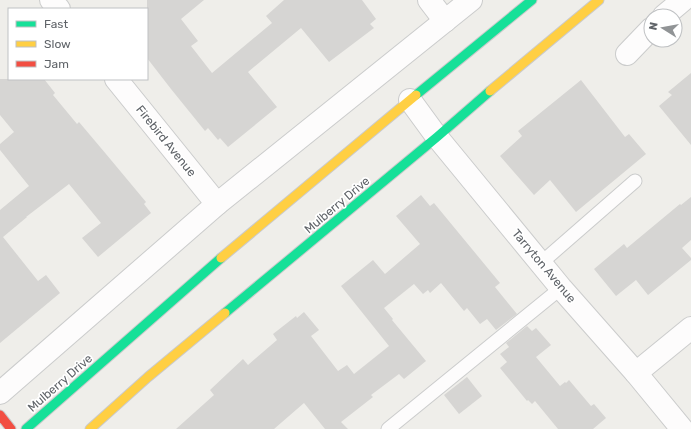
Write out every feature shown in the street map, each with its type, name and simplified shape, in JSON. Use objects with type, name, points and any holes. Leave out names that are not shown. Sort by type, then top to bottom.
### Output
[{"type":"main road","name":"Mulberry Drive","points":[[26,429],[240,242],[532,0]]},
{"type":"main road","name":"Mulberry Drive","points":[[90,429],[148,377],[437,137],[514,70],[599,0]]},
{"type":"main road","points":[[0,415],[11,429]]},
{"type":"street","points":[[52,0],[58,8]]},
{"type":"street","points":[[428,0],[446,21]]},
{"type":"street","points":[[0,393],[217,204],[471,0]]},
{"type":"street","points":[[674,8],[683,0]]},
{"type":"street","points":[[627,54],[643,37]]},
{"type":"street","name":"Firebird Avenue","points":[[117,80],[217,204]]},
{"type":"street","name":"Tarryton Avenue","points":[[410,100],[437,137],[541,264],[636,373],[682,429]]},
{"type":"street","points":[[636,373],[691,328]]},
{"type":"lane","points":[[541,264],[635,181]]},
{"type":"lane","points":[[388,429],[561,288]]},
{"type":"building","points":[[147,0],[204,0],[181,19],[198,41],[191,46],[212,73],[272,23],[266,16],[284,0],[362,0],[376,19],[370,24],[374,28],[329,62],[301,28],[248,72],[277,107],[228,147],[220,138],[218,140],[208,128],[205,131],[148,59]]},
{"type":"building","points":[[691,73],[691,145],[659,106],[672,95],[668,92]]},
{"type":"building","points":[[0,79],[45,80],[55,93],[53,95],[77,124],[79,122],[146,202],[144,204],[151,213],[98,257],[82,238],[101,223],[69,184],[26,217],[3,237],[38,281],[46,275],[60,293],[0,343],[0,210],[29,186],[0,150],[0,144],[14,132],[0,115]]},
{"type":"building","points":[[581,80],[625,137],[629,134],[646,154],[576,212],[550,180],[534,195],[500,156],[522,136],[518,131]]},
{"type":"building","points":[[421,195],[430,206],[434,203],[500,283],[495,287],[517,314],[496,330],[487,319],[480,324],[467,308],[464,311],[441,283],[430,293],[428,290],[423,294],[414,284],[384,308],[426,361],[404,379],[399,374],[371,395],[373,397],[341,422],[348,429],[325,429],[304,403],[274,429],[176,429],[214,395],[210,390],[243,359],[248,365],[277,340],[273,334],[296,316],[297,318],[304,312],[319,330],[311,336],[338,371],[347,365],[354,374],[389,346],[341,286],[373,260],[385,274],[420,244],[396,216]]},
{"type":"building","points":[[691,197],[691,240],[682,248],[691,260],[648,295],[636,280],[616,296],[594,269],[624,244],[627,248],[680,204],[681,205]]},
{"type":"building","points":[[527,326],[532,331],[536,328],[551,345],[536,357],[560,386],[569,380],[591,406],[594,404],[606,418],[593,429],[558,429],[535,401],[532,404],[528,400],[527,401],[500,368],[507,362],[500,354],[509,347],[506,343]]},
{"type":"building","points":[[467,377],[482,396],[459,414],[444,395]]},
{"type":"traffic: fast","points":[[416,95],[532,0]]},
{"type":"traffic: fast","points":[[225,313],[437,137],[490,91]]},
{"type":"traffic: fast","points":[[26,429],[221,258]]},
{"type":"traffic: slow","points":[[490,91],[599,0]]},
{"type":"traffic: slow","points":[[221,258],[416,95]]},
{"type":"traffic: slow","points":[[90,429],[148,377],[225,313]]},
{"type":"traffic: jam","points":[[0,415],[11,429]]}]
